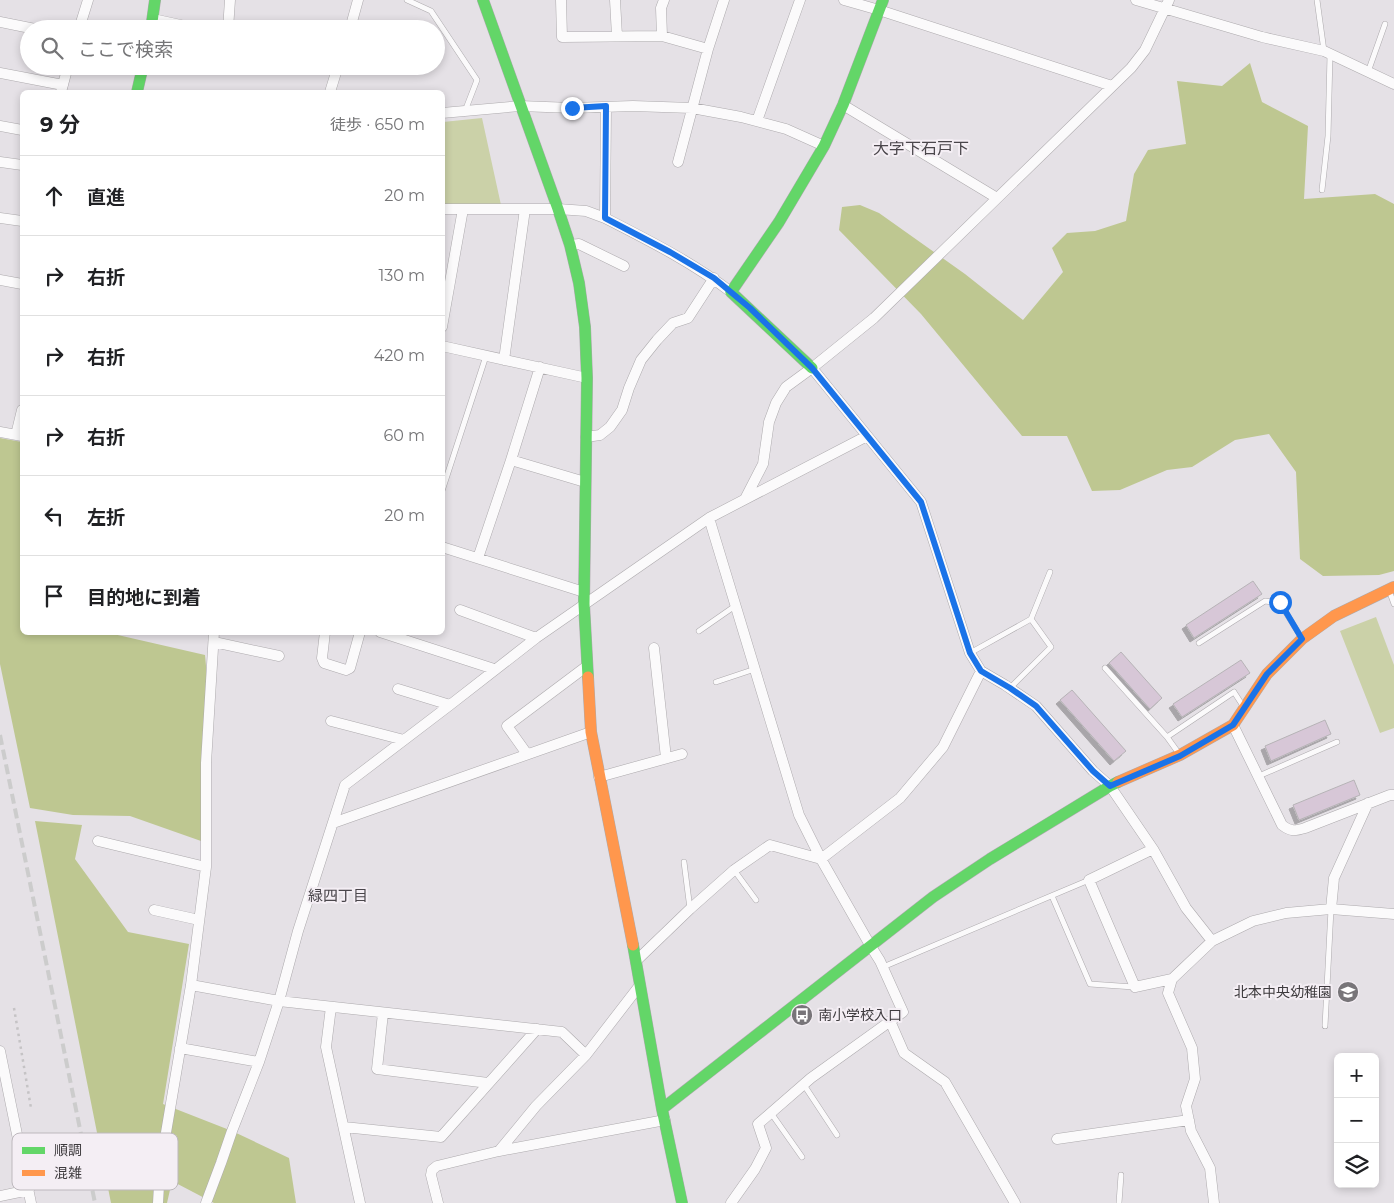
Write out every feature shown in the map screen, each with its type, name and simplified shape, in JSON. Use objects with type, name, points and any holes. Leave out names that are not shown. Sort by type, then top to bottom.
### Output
[{"type":"street","points":[[82,20],[88,0]]},
{"type":"street","points":[[152,20],[155,0]]},
{"type":"street","points":[[229,20],[230,0]]},
{"type":"street","points":[[352,20],[358,0]]},
{"type":"street","points":[[562,0],[562,36],[662,36],[708,49]]},
{"type":"street","points":[[615,0],[617,36]]},
{"type":"street","points":[[662,36],[661,8],[664,0]]},
{"type":"street","points":[[678,162],[708,49],[724,0]]},
{"type":"street","points":[[757,121],[800,0]]},
{"type":"street","points":[[844,0],[881,5],[1112,86]]},
{"type":"street","points":[[1136,0],[1168,4],[1262,36],[1327,53],[1394,84]]},
{"type":"street","points":[[484,1],[558,209],[570,245],[579,283],[585,327],[587,378],[584,604],[591,732],[682,1203]]},
{"type":"street","points":[[745,499],[763,464],[769,422],[776,403],[786,387],[874,318],[1131,68],[1145,50],[1168,4]]},
{"type":"street","points":[[731,292],[779,222],[824,146],[843,105],[881,5]]},
{"type":"street","points":[[0,22],[20,26]]},
{"type":"street","points":[[0,73],[62,89],[66,75]]},
{"type":"street","points":[[137,90],[141,75]]},
{"type":"street","points":[[331,90],[335,75]]},
{"type":"street","points":[[843,105],[997,198]]},
{"type":"street","points":[[445,113],[520,106],[692,108],[741,117],[786,129],[824,146]]},
{"type":"street","points":[[605,218],[606,106]]},
{"type":"street","points":[[0,126],[20,130]]},
{"type":"street","points":[[0,162],[20,165]]},
{"type":"street","points":[[445,209],[558,209],[586,211],[605,218],[670,252],[714,278],[750,308],[812,368],[921,502],[970,653],[981,671],[1036,706],[1093,771],[1110,786],[1152,850],[1186,908],[1212,941]]},
{"type":"street","points":[[445,309],[462,209]]},
{"type":"street","points":[[504,360],[524,209]]},
{"type":"street","points":[[0,218],[20,222]]},
{"type":"street","points":[[570,245],[579,244],[624,266]]},
{"type":"street","points":[[586,437],[600,435],[610,427],[622,410],[641,360],[673,323],[688,318],[714,278]]},
{"type":"street","points":[[0,280],[20,284]]},
{"type":"street","points":[[445,347],[587,378]]},
{"type":"street","points":[[478,558],[540,368]]},
{"type":"street","points":[[0,432],[19,436]]},
{"type":"street","points":[[206,1203],[259,1062],[279,1001],[298,931],[345,785],[536,638],[709,518],[867,436]]},
{"type":"street","points":[[511,460],[585,482]]},
{"type":"street","points":[[709,518],[799,815],[821,859],[883,967],[903,1012],[803,1084],[758,1124],[766,1148],[755,1169],[730,1203]]},
{"type":"street","points":[[445,547],[584,592]]},
{"type":"street","points":[[438,1203],[431,1175],[432,1170],[437,1166],[664,1114],[870,945],[933,897],[990,859],[1110,786],[1180,756],[1233,725],[1267,674],[1302,639],[1334,616],[1391,588]]},
{"type":"street","points":[[460,610],[536,638]]},
{"type":"street","points":[[325,635],[322,658],[324,663],[346,670],[350,668],[359,635]]},
{"type":"street","points":[[389,635],[494,669]]},
{"type":"street","points":[[166,1133],[191,985],[206,867],[206,763],[214,637],[280,656]]},
{"type":"street","points":[[654,648],[666,758]]},
{"type":"street","points":[[527,754],[507,726],[587,666]]},
{"type":"street","points":[[821,859],[900,798],[943,746],[981,671]]},
{"type":"street","points":[[398,689],[450,705]]},
{"type":"street","points":[[331,721],[404,740]]},
{"type":"street","points":[[1233,725],[1282,825],[1289,830],[1295,831],[1305,828],[1394,794]]},
{"type":"street","points":[[333,823],[591,732]]},
{"type":"street","points":[[600,777],[682,754]]},
{"type":"street","points":[[1331,908],[1334,878],[1368,803]]},
{"type":"street","points":[[98,841],[206,867]]},
{"type":"street","points":[[636,961],[734,870],[770,846],[821,859]]},
{"type":"street","points":[[1152,850],[1089,880],[1135,987],[1172,979]]},
{"type":"street","points":[[1214,1203],[1210,1168],[1191,1131],[1186,1106],[1195,1079],[1192,1048],[1168,993],[1172,979],[1212,941],[1253,921],[1286,913],[1331,908],[1394,914]]},
{"type":"street","points":[[154,910],[200,920]]},
{"type":"street","points":[[191,985],[279,1001],[562,1032],[586,1055]]},
{"type":"street","points":[[499,1151],[536,1106],[586,1055],[640,985]]},
{"type":"street","points":[[331,1007],[326,1047],[360,1203]]},
{"type":"street","points":[[383,1013],[377,1069],[488,1083]]},
{"type":"street","points":[[890,1021],[904,1053],[945,1082],[1015,1203]]},
{"type":"street","points":[[344,1127],[441,1137],[536,1029]]},
{"type":"street","points":[[180,1048],[259,1062]]},
{"type":"street","points":[[1,1057],[16,1133]]},
{"type":"street","points":[[1057,1139],[1189,1120]]},
{"type":"street","points":[[0,1196],[28,1190],[32,1203]]},
{"type":"street","points":[[158,1203],[159,1190]]},
{"type":"lane","points":[[407,0],[431,11],[437,20]]},
{"type":"lane","points":[[1317,0],[1327,53],[1328,136],[1322,190]]},
{"type":"lane","points":[[1368,72],[1385,24]]},
{"type":"lane","points":[[445,32],[477,80],[465,111]]},
{"type":"lane","points":[[445,482],[486,356]]},
{"type":"lane","points":[[970,653],[1031,619],[1050,572]]},
{"type":"lane","points":[[1391,588],[1394,604]]},
{"type":"lane","points":[[1198,644],[1265,600],[1280,602],[1302,639]]},
{"type":"lane","points":[[699,631],[736,606]]},
{"type":"lane","points":[[1010,688],[1051,647],[1031,619]]},
{"type":"lane","points":[[1104,668],[1167,738],[1180,756]]},
{"type":"lane","points":[[716,682],[755,669]]},
{"type":"lane","points":[[1167,738],[1234,692],[1245,709]]},
{"type":"lane","points":[[1259,776],[1337,742]]},
{"type":"lane","points":[[684,862],[690,909]]},
{"type":"lane","points":[[734,870],[756,900]]},
{"type":"lane","points":[[883,967],[1089,880]]},
{"type":"lane","points":[[1052,896],[1090,984],[1135,987]]},
{"type":"lane","points":[[1325,1026],[1331,908]]},
{"type":"lane","points":[[803,1084],[837,1135]]},
{"type":"lane","points":[[771,1113],[802,1157]]},
{"type":"lane","points":[[1119,1203],[1121,1175]]},
{"type":"path","points":[[14,1008],[30,1108]]},
{"type":"green space","points":[[1250,63],[1262,102],[1308,126],[1304,199],[1375,194],[1394,204],[1394,571],[1379,575],[1323,576],[1300,559],[1296,472],[1269,434],[1235,440],[1192,467],[1167,470],[1120,490],[1092,491],[1067,436],[1022,436],[921,314],[839,230],[842,207],[860,205],[879,213],[965,274],[1023,320],[1063,272],[1052,248],[1067,233],[1095,231],[1126,221],[1134,174],[1148,150],[1186,144],[1177,81],[1222,86]]},
{"type":"green space","points":[[482,118],[501,205],[445,204],[445,122]]},
{"type":"green space","points":[[0,438],[20,442],[20,635],[118,635],[205,655],[210,710],[201,841],[130,816],[73,815],[30,808],[0,664]]},
{"type":"green space","points":[[1376,617],[1394,665],[1394,728],[1380,733],[1340,631]]},
{"type":"green space","points":[[35,821],[82,825],[75,859],[128,932],[189,944],[163,1104],[232,1131],[289,1158],[296,1203],[214,1203],[178,1184],[178,1133],[97,1133]]},
{"type":"green space","points":[[108,1190],[170,1190],[167,1203],[111,1203]]},
{"type":"building","points":[[1253,581],[1262,594],[1194,638],[1186,625]]},
{"type":"building","points":[[1121,652],[1162,698],[1150,709],[1109,663]]},
{"type":"building","points":[[1241,660],[1250,673],[1182,717],[1173,704]]},
{"type":"building","points":[[1072,690],[1126,751],[1114,761],[1060,700]]},
{"type":"building","points":[[1325,720],[1331,734],[1271,761],[1265,746]]},
{"type":"building","points":[[1354,780],[1360,795],[1299,820],[1293,805]]},
{"type":"railway","points":[[0,735],[81,1133]]},
{"type":"railway","points":[[92,1190],[95,1203]]},
{"type":"traffic: fast","points":[[152,20],[155,0]]},
{"type":"traffic: fast","points":[[483,0],[558,209],[570,245],[579,283],[585,327],[587,378],[584,604],[588,677]]},
{"type":"traffic: fast","points":[[812,368],[731,292],[779,222],[824,146],[843,105],[883,0]]},
{"type":"traffic: fast","points":[[137,90],[141,75]]},
{"type":"traffic: fast","points":[[662,1109],[933,897],[990,859],[1118,782]]},
{"type":"traffic: fast","points":[[633,945],[662,1109],[682,1203]]},
{"type":"traffic: slow","points":[[1118,782],[1180,755],[1233,725],[1267,674],[1302,639],[1334,616],[1394,587]]},
{"type":"traffic: slow","points":[[588,677],[591,732],[633,945]]},
{"type":"place","name":"北本中央幼稚園","points":[[1348,992]]},
{"type":"place","name":"南小学校入口","points":[[802,1015]]},
{"type":"district","name":"大字下石戸下","points":[[921,148]]},
{"type":"district","name":"緑四丁目","points":[[338,895]]},
{"type":"route","points":[[572,108],[606,106],[605,218],[670,252],[714,278],[750,308],[812,368],[921,502],[970,653],[981,671],[1036,706],[1093,771],[1110,786],[1180,756],[1233,725],[1267,674],[1302,639],[1280,602]]}]
